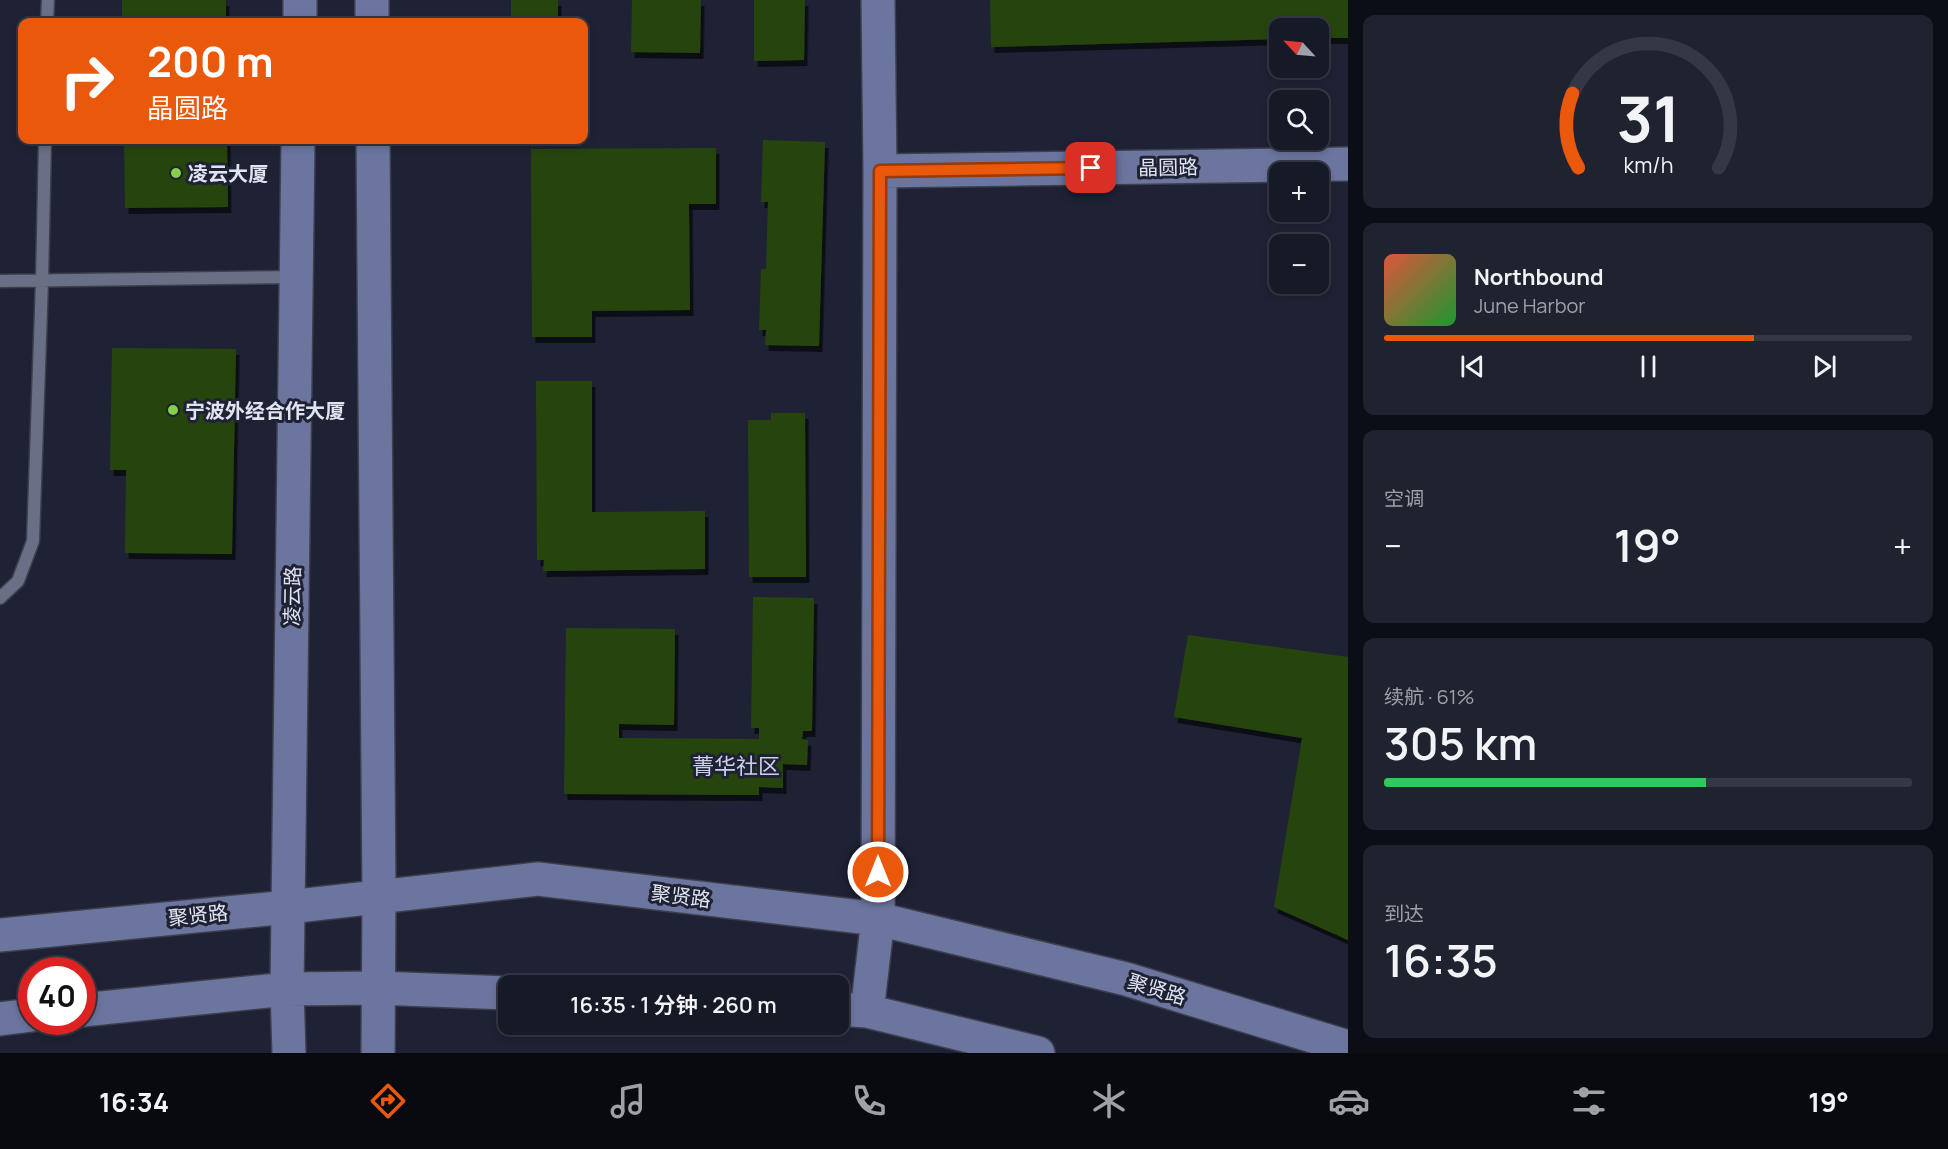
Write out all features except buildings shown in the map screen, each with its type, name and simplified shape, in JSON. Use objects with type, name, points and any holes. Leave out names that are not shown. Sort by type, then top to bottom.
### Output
[{"type":"main road","points":[[300,0],[300,18]]},
{"type":"main road","points":[[372,0],[372,18]]},
{"type":"main road","points":[[878,0],[880,171],[878,919],[853,1010],[1038,1053]]},
{"type":"main road","name":"凌云路","points":[[289,1053],[287,989],[298,144]]},
{"type":"main road","points":[[373,144],[379,896],[378,1053]]},
{"type":"main road","name":"晶圆路","points":[[880,171],[1348,164]]},
{"type":"main road","name":"聚贤路","points":[[0,935],[288,907],[538,879],[878,919],[1126,979],[1348,1047]]},
{"type":"main road","points":[[96,1009],[287,989],[378,988],[498,993]]},
{"type":"main road","points":[[0,1018],[18,1016]]},
{"type":"lane","points":[[47,18],[48,0]]},
{"type":"lane","points":[[0,598],[18,581],[33,541],[45,144]]},
{"type":"lane","points":[[0,281],[296,276]]},
{"type":"place","name":"凌云大厦","points":[[176,173]]},
{"type":"place","name":"宁波外经合作大厦","points":[[173,410]]},
{"type":"district","name":"菁华社区","points":[[736,766]]},
{"type":"route","points":[[878,872],[880,171],[1091,168]]}]
